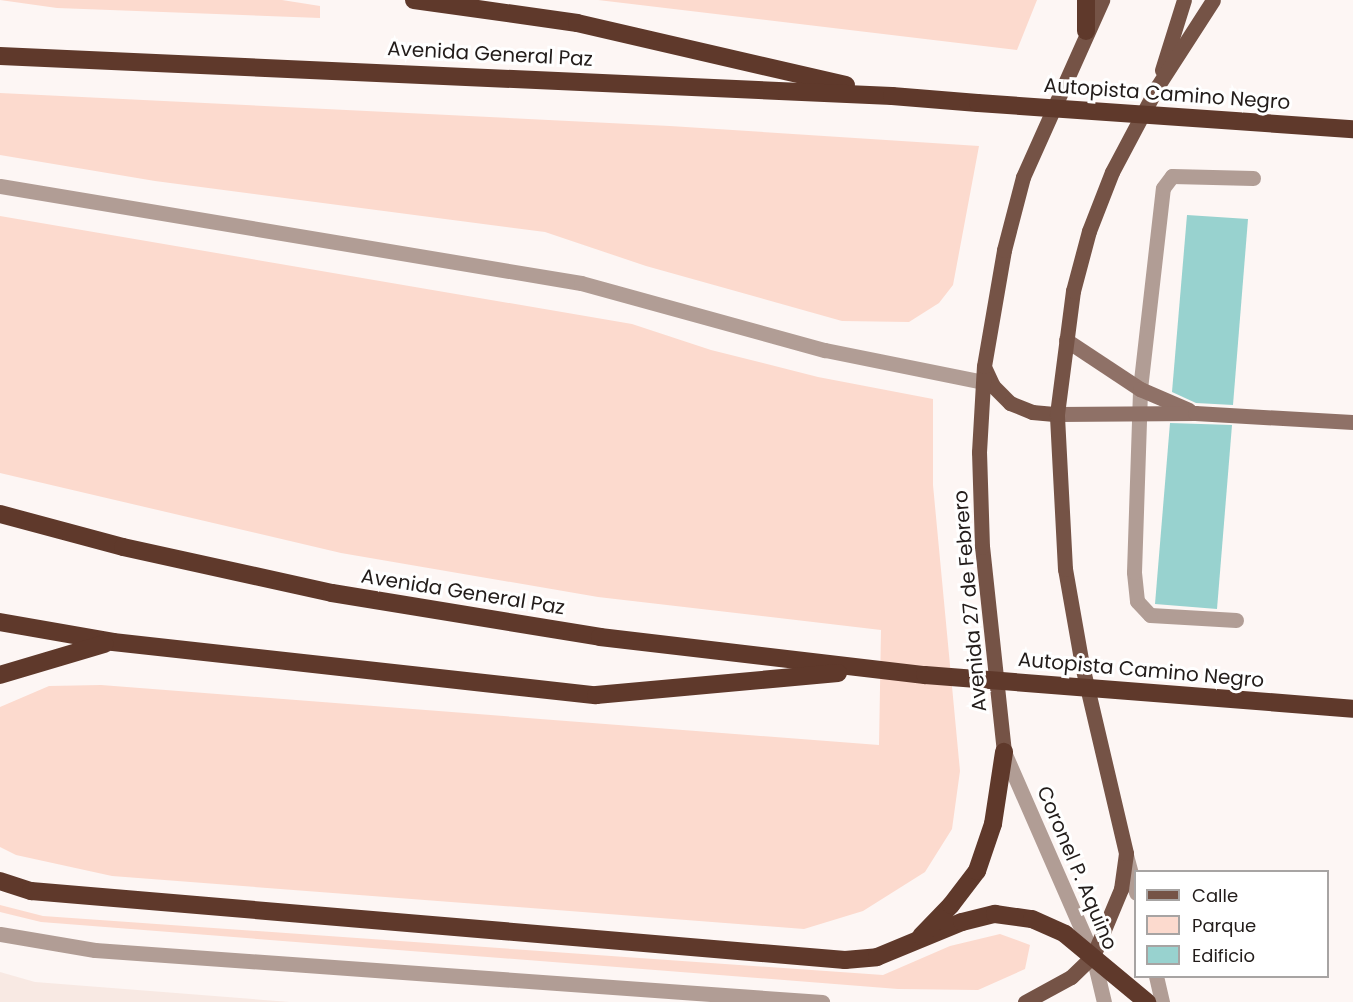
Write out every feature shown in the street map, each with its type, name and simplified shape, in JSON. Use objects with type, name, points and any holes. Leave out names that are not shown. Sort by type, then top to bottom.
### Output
[{"type":"highway","points":[[414,0],[577,23],[892,96]]},
{"type":"highway","points":[[1086,0],[1086,31]]},
{"type":"highway","name":"Avenida General Paz","points":[[0,56],[466,75],[892,96],[978,103]]},
{"type":"highway","name":"Autopista Camino Negro","points":[[978,103],[1353,129]]},
{"type":"highway","name":"Avenida General Paz","points":[[0,514],[123,547],[332,593],[600,637],[925,675]]},
{"type":"highway","points":[[0,622],[112,642],[596,695],[874,669]]},
{"type":"highway","points":[[0,675],[112,642]]},
{"type":"highway","name":"Autopista Camino Negro","points":[[925,675],[1353,709]]},
{"type":"highway","points":[[915,941],[951,905],[976,871],[993,824],[1004,752]]},
{"type":"highway","points":[[0,881],[31,891],[845,960],[877,957],[962,922],[995,914],[1032,919],[1065,934],[1147,1002]]},
{"type":"main road","name":"Avenida 27 de Febrero","points":[[1004,752],[982,547],[979,452],[984,366],[1004,250],[1023,177],[1086,31],[1102,0]]},
{"type":"main road","points":[[1157,87],[1184,0]]},
{"type":"main road","points":[[1025,1002],[1071,977],[1093,956],[1114,912],[1126,853],[1082,665],[1065,569],[1058,414],[1073,291],[1089,231],[1112,172],[1157,87],[1213,0]]},
{"type":"main road","points":[[1066,340],[1140,389],[1195,412]]},
{"type":"main road","points":[[984,366],[993,386],[1011,403],[1032,412],[1058,414],[1195,412],[1353,422]]},
{"type":"street","points":[[1236,620],[1150,615],[1137,601],[1134,572],[1140,389],[1163,188],[1172,176],[1253,178]]},
{"type":"street","points":[[0,186],[581,283],[825,350],[983,382]]},
{"type":"street","name":"Coronel P. Aquino","points":[[1004,752],[1093,956],[1104,1002]]},
{"type":"street","points":[[1126,853],[1134,885]]},
{"type":"street","points":[[0,934],[95,950],[822,1002]]},
{"type":"street","points":[[1156,978],[1162,1002]]},
{"type":"shaded area","points":[[0,972],[35,982],[290,1002],[0,1002]]},
{"type":"green space","points":[[0,0],[282,0],[320,6],[320,18],[57,8]]},
{"type":"green space","points":[[598,0],[1037,0],[1017,50]]},
{"type":"green space","points":[[0,93],[670,126],[979,146],[953,285],[939,303],[909,322],[842,321],[646,266],[545,232],[155,181],[0,155]]},
{"type":"green space","points":[[0,216],[632,324],[711,350],[818,377],[933,399],[933,485],[960,771],[952,829],[925,872],[863,911],[804,929],[112,876],[16,855],[0,847],[0,707],[49,686],[101,685],[879,745],[881,630],[598,597],[341,553],[0,473]]},
{"type":"green space","points":[[0,905],[43,916],[883,975],[950,946],[1000,934],[1030,945],[1025,969],[978,990],[898,989],[41,922],[0,912]]},
{"type":"building","points":[[1187,215],[1248,219],[1233,405],[1196,403],[1172,392]]},
{"type":"building","points":[[1170,423],[1232,425],[1217,609],[1155,604]]}]
